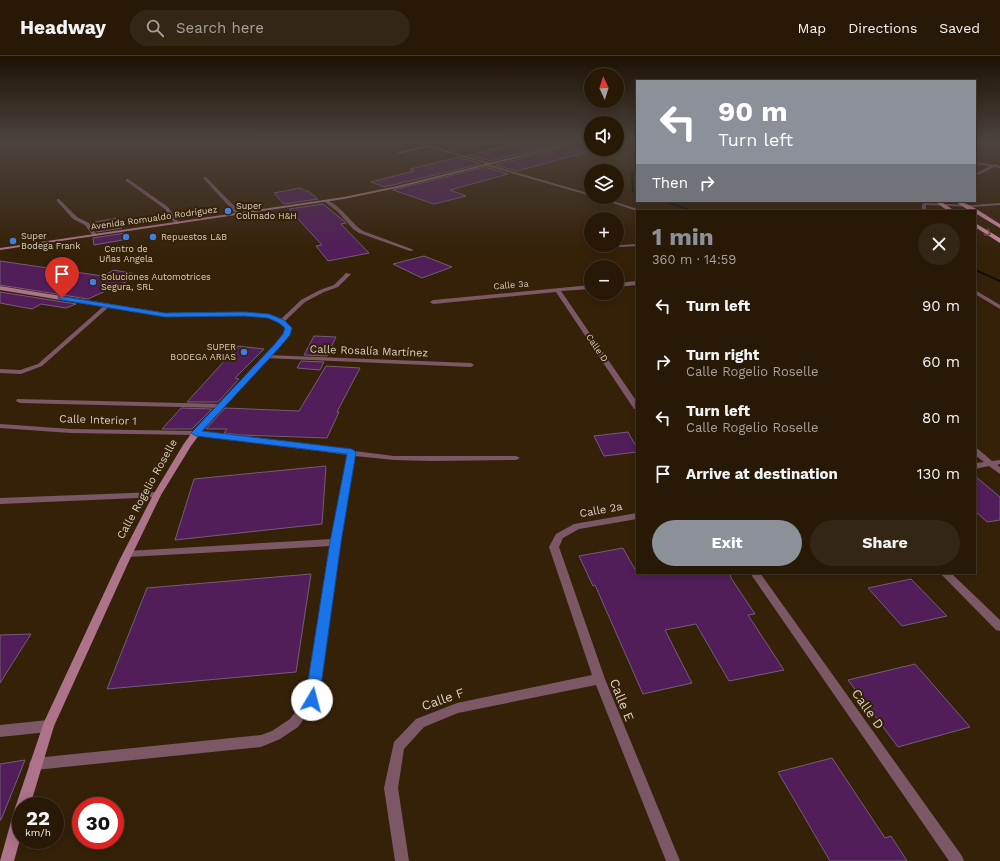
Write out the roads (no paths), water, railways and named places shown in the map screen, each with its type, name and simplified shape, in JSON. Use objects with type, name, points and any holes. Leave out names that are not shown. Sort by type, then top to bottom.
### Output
[{"type":"main road","name":"Avenida Romualdo Rodríguez","points":[[0,249],[326,201],[430,178]]},
{"type":"main road","points":[[939,202],[951,210]]},
{"type":"main road","points":[[959,202],[973,210]]},
{"type":"main road","points":[[976,212],[1000,226]]},
{"type":"main road","points":[[976,226],[1000,241]]},
{"type":"main road","points":[[0,288],[165,315],[244,314],[269,316],[282,321]]},
{"type":"main road","name":"Calle Rogelio Roselle","points":[[26,797],[48,726],[157,495],[187,445],[196,433],[287,335],[288,328],[282,321]]},
{"type":"main road","points":[[7,861],[12,843]]},
{"type":"street","points":[[205,178],[239,214]]},
{"type":"street","points":[[531,178],[584,193]]},
{"type":"street","points":[[127,180],[167,208],[177,223]]},
{"type":"street","points":[[58,200],[75,218],[87,224],[95,234]]},
{"type":"street","points":[[326,201],[339,211],[354,228],[412,250]]},
{"type":"street","points":[[924,210],[924,204],[939,202],[965,206],[1000,204]]},
{"type":"street","points":[[618,204],[637,210]]},
{"type":"street","points":[[624,246],[636,245]]},
{"type":"street","points":[[282,321],[302,301],[322,290],[336,286],[348,274]]},
{"type":"street","points":[[624,284],[636,283]]},
{"type":"street","name":"Calle 3a","points":[[433,302],[584,288]]},
{"type":"street","name":"Calle D","points":[[557,290],[636,402]]},
{"type":"street","points":[[976,293],[1000,307]]},
{"type":"street","points":[[0,371],[21,372],[40,365],[108,306]]},
{"type":"street","name":"Calle Rosalía Martínez","points":[[267,357],[471,365]]},
{"type":"street","points":[[20,401],[222,406]]},
{"type":"street","name":"Calle Interior 1","points":[[0,426],[71,431],[196,433],[394,458],[431,460],[516,458]]},
{"type":"street","points":[[35,764],[261,741],[276,735],[294,723],[312,700],[336,542],[352,452]]},
{"type":"street","points":[[976,452],[1000,471]]},
{"type":"street","points":[[976,466],[1000,462]]},
{"type":"street","points":[[0,501],[157,495]]},
{"type":"street","name":"Calle 2a","points":[[554,547],[559,536],[577,526],[636,516]]},
{"type":"street","points":[[128,554],[336,542]]},
{"type":"street","name":"Calle E","points":[[554,547],[598,679],[673,861]]},
{"type":"street","name":"Calle D","points":[[756,574],[957,861]]},
{"type":"street","points":[[946,574],[1000,627]]},
{"type":"street","name":"Calle F","points":[[402,861],[391,788],[398,746],[420,723],[457,708],[598,679]]},
{"type":"street","points":[[0,730],[48,726]]},
{"type":"waterway","points":[[632,178],[633,192],[636,193]]},
{"type":"waterway","points":[[667,202],[690,210]]},
{"type":"waterway","points":[[976,270],[1000,281]]},
{"type":"place","name":"Super Colmado H&H","points":[[228,211]]},
{"type":"place","name":"Centro de Uñas Angela","points":[[126,237]]},
{"type":"place","name":"Repuestos L&B","points":[[153,237]]},
{"type":"place","name":"Super Bodega Frank","points":[[13,241]]},
{"type":"place","name":"Soluciones Automotrices Segura, SRL","points":[[93,282]]},
{"type":"place","name":"SUPER BODEGA ARIAS","points":[[244,352]]}]
